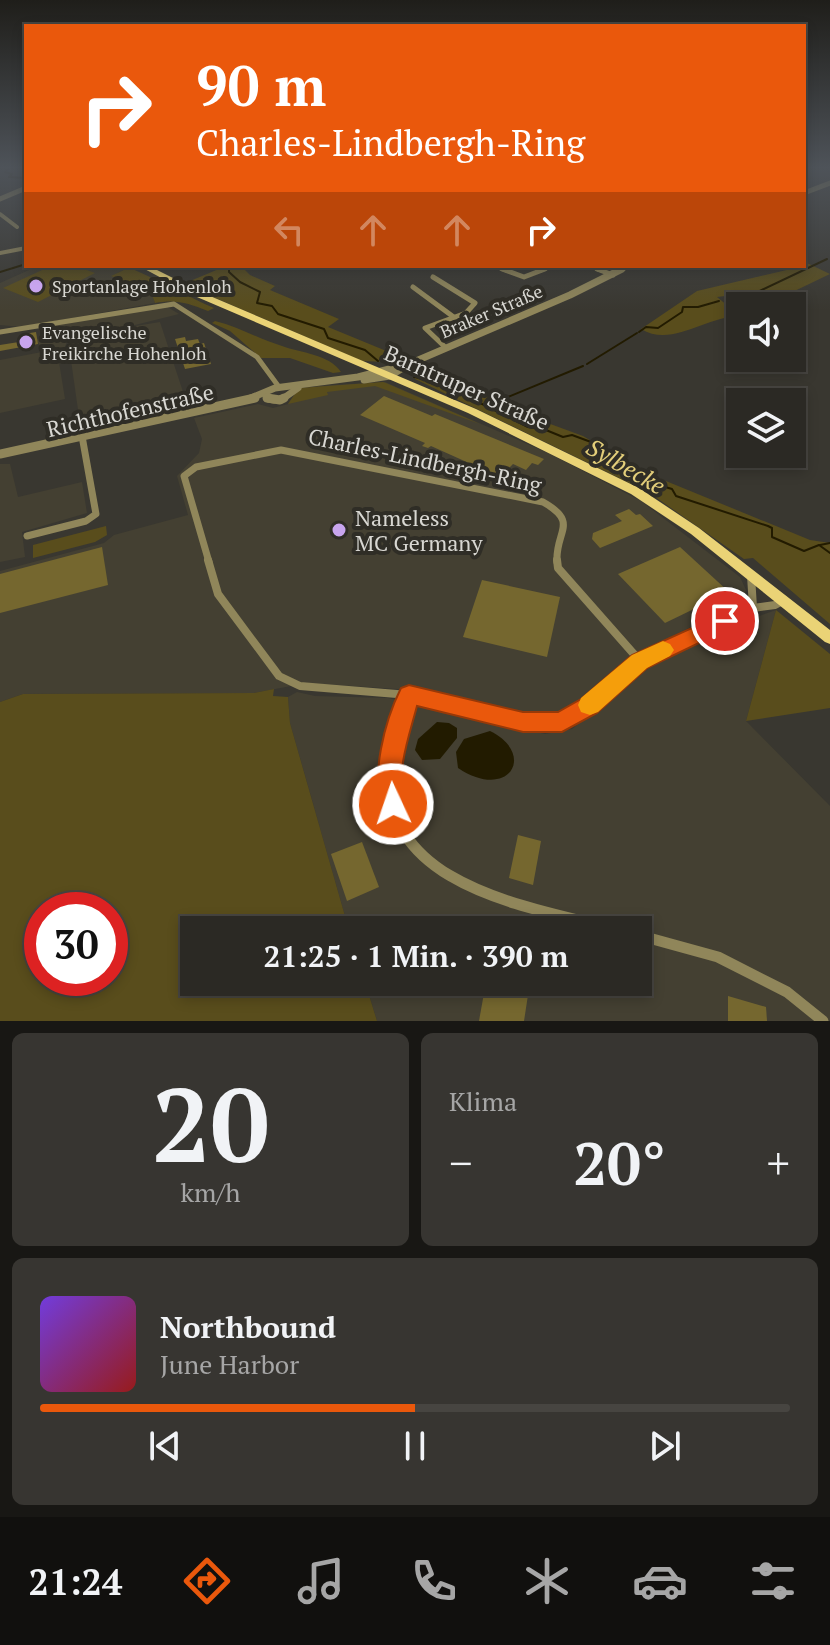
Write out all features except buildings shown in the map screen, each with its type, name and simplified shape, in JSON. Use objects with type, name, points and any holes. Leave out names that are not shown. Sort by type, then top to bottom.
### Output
[{"type":"main road","name":"Barntruper Straße","points":[[147,268],[200,295],[510,428],[635,491],[695,531],[830,638]]},
{"type":"street","points":[[1,215],[17,227]]},
{"type":"street","points":[[0,253],[24,248]]},
{"type":"street","points":[[499,268],[524,277],[547,268]]},
{"type":"street","points":[[595,268],[613,275]]},
{"type":"street","name":"Braker Straße","points":[[390,376],[445,347],[625,268]]},
{"type":"street","points":[[433,277],[475,303],[472,309],[455,318],[425,328],[445,347]]},
{"type":"street","points":[[413,287],[455,318]]},
{"type":"street","points":[[0,332],[169,303],[254,356],[284,389]]},
{"type":"street","points":[[254,356],[267,394]]},
{"type":"street","name":"Braker Straße","points":[[378,371],[409,364]]},
{"type":"street","points":[[284,389],[378,371]]},
{"type":"street","points":[[284,389],[390,376]]},
{"type":"street","name":"Richthofenstraße","points":[[0,456],[267,394],[280,400],[284,389]]},
{"type":"street","points":[[27,536],[86,521],[96,514],[83,437]]},
{"type":"street","name":"Charles-Lindbergh-Ring","points":[[640,661],[592,611],[558,568],[556,556],[565,524],[553,506],[520,496],[290,452],[261,455],[197,471],[186,484],[218,594],[279,676],[300,686],[409,695],[523,722],[553,724],[576,715],[640,661],[756,606],[775,605],[780,597]]},
{"type":"street","points":[[750,573],[756,606]]},
{"type":"street","points":[[409,695],[389,778],[399,821],[418,853],[439,871],[475,890],[568,916]]},
{"type":"street","points":[[652,939],[718,957],[787,992],[823,1021]]},
{"type":"shaded area","points":[[806,262],[830,274],[792,292],[726,292],[726,296],[717,297],[726,304],[726,317],[677,333],[653,334],[641,329],[697,291],[806,268]]},
{"type":"shaded area","points":[[34,268],[127,268],[112,276],[152,293],[155,303],[22,327],[0,325],[0,283]]},
{"type":"shaded area","points":[[47,268],[81,268],[95,273],[38,302],[3,288]]},
{"type":"shaded area","points":[[221,268],[243,268],[250,275],[275,286],[270,290],[339,319],[328,327],[401,357],[386,362],[362,361],[183,284]]},
{"type":"shaded area","points":[[126,269],[214,308],[208,311],[182,302],[155,303],[151,292],[111,276]]},
{"type":"shaded area","points":[[164,305],[179,314],[123,328],[160,322],[188,407],[81,431],[68,339],[59,362],[65,399],[0,413],[0,360],[42,352],[37,340],[41,335],[39,328]]},
{"type":"shaded area","points":[[215,321],[322,358],[341,372],[333,373],[290,358],[261,358],[230,331],[212,323]]},
{"type":"shaded area","points":[[421,364],[534,418],[583,436],[639,470],[810,540],[830,543],[830,624],[753,558],[744,559],[648,492],[415,379],[411,370]]},
{"type":"shaded area","points":[[383,382],[480,424],[375,386],[327,392],[328,395],[288,404],[299,388]]},
{"type":"shaded area","points":[[385,382],[548,453],[641,501],[740,577],[746,590],[742,602],[642,651],[572,712],[550,719],[525,717],[397,689],[307,683],[254,693],[23,694],[0,702],[0,571],[104,543],[114,535],[188,515],[177,476],[199,453],[202,439],[194,418],[258,404],[273,408],[288,404],[296,392],[318,386]]},
{"type":"shaded area","points":[[0,464],[10,464],[18,497],[82,482],[87,513],[22,532],[25,557],[0,562]]},
{"type":"shaded area","points":[[106,526],[107,535],[95,542],[33,558],[33,545]]},
{"type":"shaded area","points":[[776,610],[746,721],[830,806],[830,1021],[377,1021],[369,996],[652,996],[652,916],[345,916],[290,723],[288,697],[297,692],[315,696],[388,698],[545,734],[572,729],[656,661],[732,626]]},
{"type":"shaded area","points":[[776,610],[830,654],[830,708],[746,721]]},
{"type":"shaded area","points":[[274,689],[273,696],[288,697],[290,723],[345,916],[180,916],[180,996],[369,996],[377,1021],[0,1021],[0,702],[23,694],[254,693]]},
{"type":"shaded area","points":[[437,722],[449,723],[457,728],[457,738],[440,759],[422,760],[415,750],[418,739]]},
{"type":"shaded area","points":[[490,731],[512,751],[514,762],[511,771],[491,780],[458,768],[456,752],[464,739]]},
{"type":"waterway","points":[[757,292],[827,259]]},
{"type":"waterway","points":[[0,272],[24,265]]},
{"type":"waterway","name":"Sylbecke","points":[[229,268],[229,272],[240,282],[260,292],[257,303],[272,306],[278,314],[324,329],[328,338],[365,350],[378,361]]},
{"type":"waterway","points":[[639,332],[646,327],[658,328],[682,312],[683,307],[698,307],[719,301]]},
{"type":"waterway","points":[[587,364],[637,333]]},
{"type":"waterway","points":[[496,402],[583,366]]},
{"type":"waterway","name":"Sylbecke","points":[[414,377],[434,380],[528,427],[541,428],[563,437],[572,435],[591,442],[647,476],[652,483],[672,489],[676,496],[768,526],[772,528],[772,537],[804,551],[819,545],[830,553]]},
{"type":"waterway","points":[[820,545],[830,543]]},
{"type":"slow traffic","points":[[590,705],[640,661],[663,650]]},
{"type":"place","name":"Sportanlage Hohenloh","points":[[36,286]]},
{"type":"place","name":"Evangelische Freikirche Hohenloh","points":[[26,342]]},
{"type":"place","name":"Nameless MC Germany","points":[[339,530]]},
{"type":"route","points":[[393,804],[389,778],[391,760],[409,695],[523,722],[562,722],[589,706],[640,661],[725,621]]}]
